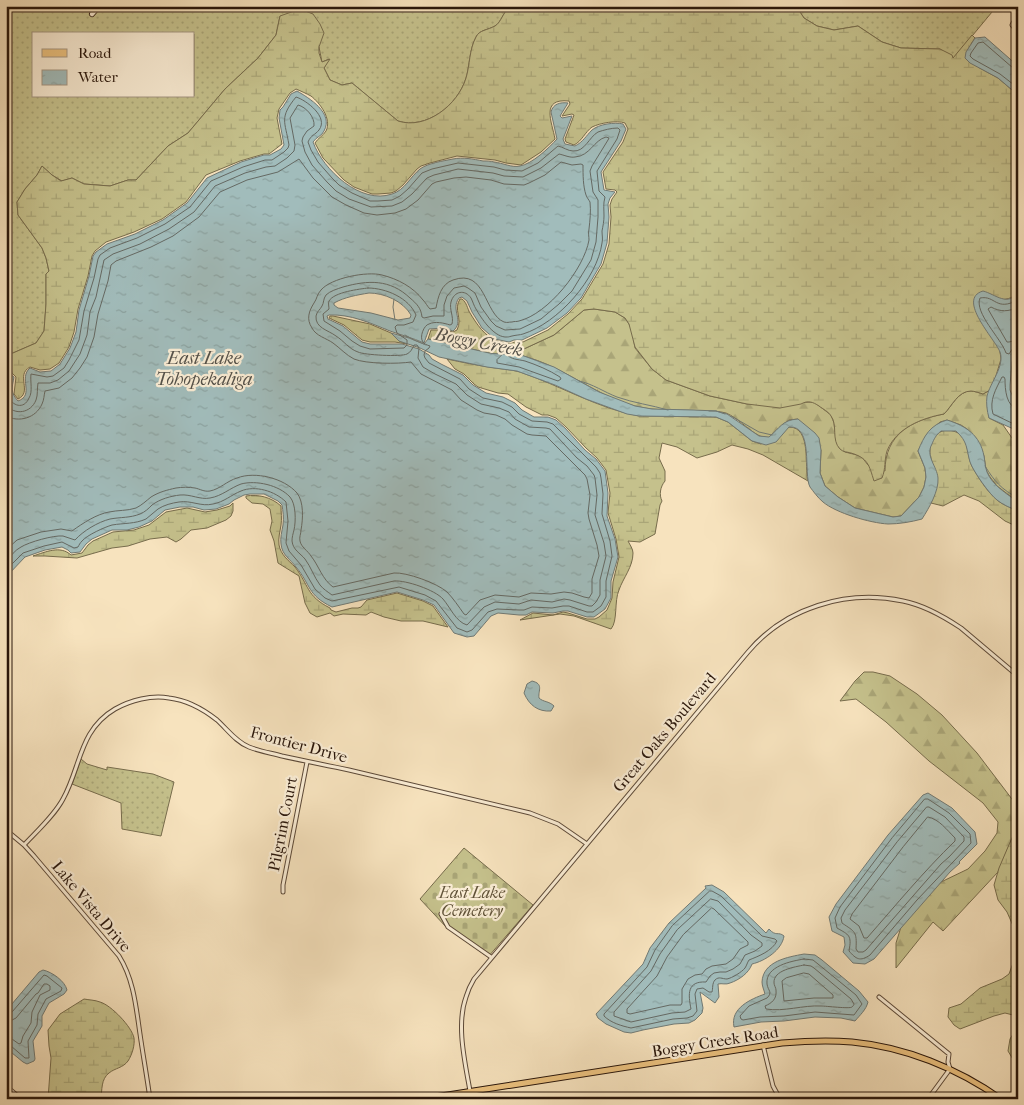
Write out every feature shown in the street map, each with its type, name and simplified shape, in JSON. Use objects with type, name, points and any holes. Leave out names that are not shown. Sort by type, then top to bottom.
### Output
[{"type":"main road","name":"Boggy Creek Road","points":[[422,1099],[804,1041],[852,1042],[890,1048],[950,1069],[976,1082],[1001,1099]]},
{"type":"street","points":[[92,14],[99,6]]},
{"type":"street","points":[[1018,16],[1012,25],[1018,32]]},
{"type":"street","name":"Great Oaks Boulevard","points":[[470,1091],[461,1021],[465,998],[474,978],[752,646],[778,624],[824,603],[865,597],[904,601],[918,605],[951,621],[1018,676]]},
{"type":"street","name":"Frontier Drive","points":[[24,846],[64,798],[84,744],[95,725],[109,713],[127,703],[146,698],[170,698],[194,705],[216,720],[233,737],[247,746],[307,762],[530,813],[558,824],[587,844]]},
{"type":"street","name":"Pilgrim Court","points":[[283,892],[282,885],[307,762]]},
{"type":"street","name":"Lake Vista Drive","points":[[6,830],[24,846],[119,956],[126,968],[131,980],[136,1006],[150,1099]]},
{"type":"street","points":[[441,914],[448,927],[491,957]]},
{"type":"street","points":[[879,997],[949,1054],[948,1062],[950,1069],[928,1099]]},
{"type":"street","points":[[763,1046],[773,1086],[780,1099]]},
{"type":"street","points":[[6,1086],[21,1099]]},
{"type":"green space","points":[[6,6],[96,6],[90,14],[93,16],[102,6],[512,6],[506,11],[497,25],[481,31],[477,35],[472,47],[466,78],[456,97],[439,113],[419,122],[398,121],[352,83],[342,85],[330,80],[324,68],[329,59],[322,62],[319,47],[280,16],[276,35],[258,58],[225,89],[188,133],[168,146],[136,180],[128,180],[110,186],[84,184],[72,178],[62,181],[42,166],[17,202],[18,215],[42,248],[49,271],[46,274],[44,331],[36,343],[6,356]]},
{"type":"green space","points":[[512,6],[800,6],[800,12],[804,18],[817,26],[834,30],[858,26],[882,42],[901,48],[940,49],[952,55],[953,58],[972,35],[975,38],[971,44],[978,67],[998,78],[1018,95],[1018,291],[1013,297],[1001,300],[1001,359],[990,390],[983,394],[971,391],[962,393],[944,414],[919,421],[903,430],[891,443],[887,451],[882,478],[874,481],[869,466],[861,457],[842,451],[837,445],[833,420],[829,413],[819,406],[808,402],[780,408],[747,404],[710,396],[666,380],[652,369],[635,347],[629,324],[625,318],[615,312],[594,309],[584,310],[554,335],[513,354],[506,343],[523,342],[548,330],[568,314],[582,299],[603,264],[609,244],[610,205],[617,192],[606,189],[603,172],[623,142],[628,129],[625,123],[608,122],[592,127],[574,145],[566,142],[565,139],[574,115],[562,116],[570,104],[569,101],[560,101],[554,103],[550,112],[555,139],[541,152],[521,165],[457,156],[421,166],[396,191],[372,194],[354,187],[344,180],[323,158],[315,143],[326,131],[326,116],[311,96],[296,89],[290,93],[279,109],[277,118],[282,144],[269,154],[240,161],[206,175],[186,202],[162,219],[106,242],[95,251],[92,256],[69,347],[59,363],[50,369],[40,370],[30,367],[26,370],[22,396],[18,399],[14,394],[16,377],[12,373],[11,363],[6,360],[6,356],[36,343],[44,331],[46,274],[49,271],[42,248],[18,215],[17,202],[42,166],[61,181],[72,178],[84,184],[110,186],[128,180],[136,180],[168,146],[188,133],[225,89],[258,58],[276,35],[280,16],[300,9],[313,14],[324,33],[319,53],[322,62],[330,59],[324,68],[330,80],[342,85],[352,83],[398,121],[419,122],[440,113],[456,97],[466,78],[472,47],[477,35],[481,31],[497,25],[506,11]]},
{"type":"green space","points":[[800,6],[997,6],[953,59],[940,49],[901,48],[882,42],[858,26],[834,30],[817,26],[804,18],[800,12]]},
{"type":"green space","points":[[460,299],[465,302],[481,329],[497,341],[498,354],[428,339],[431,330],[453,332],[457,330],[459,322],[457,307]]},
{"type":"green space","points":[[594,309],[615,312],[625,318],[632,330],[635,348],[652,369],[666,380],[710,396],[747,404],[814,402],[831,415],[839,448],[845,452],[861,456],[868,465],[885,471],[886,458],[890,447],[902,431],[921,420],[944,414],[962,393],[971,391],[983,394],[990,390],[988,395],[989,418],[1003,425],[1012,438],[1018,442],[1018,502],[997,486],[990,477],[976,438],[961,425],[947,420],[940,422],[927,434],[918,451],[925,468],[926,477],[919,497],[901,516],[893,517],[855,508],[825,486],[820,473],[821,450],[798,419],[789,420],[768,438],[763,437],[754,433],[726,413],[652,409],[619,401],[545,364],[513,354],[554,335],[584,310]]},
{"type":"green space","points":[[333,316],[370,324],[391,333],[399,341],[407,344],[362,340],[344,325],[329,318]]},
{"type":"green space","points":[[447,359],[520,372],[624,413],[639,416],[716,417],[728,422],[752,441],[761,444],[789,427],[796,429],[801,433],[804,440],[808,481],[763,455],[748,449],[732,445],[697,458],[677,447],[662,443],[659,458],[665,471],[665,481],[661,491],[662,501],[655,534],[640,542],[628,541],[633,558],[618,595],[611,629],[574,616],[560,614],[520,620],[533,613],[553,615],[563,612],[587,619],[595,619],[607,610],[612,598],[613,582],[619,557],[608,513],[610,493],[606,470],[597,458],[556,418],[542,415],[526,407],[508,394],[478,387],[464,374],[455,369]]},
{"type":"green space","points":[[947,430],[955,432],[964,439],[970,462],[988,491],[999,502],[1018,511],[1018,527],[1005,521],[979,501],[964,495],[943,506],[931,503],[937,483],[930,455],[931,444],[936,435]]},
{"type":"green space","points":[[246,496],[264,497],[273,500],[281,506],[279,542],[281,552],[300,573],[316,599],[331,610],[336,612],[358,608],[367,600],[397,593],[433,606],[448,627],[423,621],[401,621],[371,612],[366,615],[343,614],[334,616],[330,613],[317,617],[310,613],[305,603],[299,576],[278,563],[270,530],[272,521],[270,509],[263,504],[252,503]]},
{"type":"green space","points":[[233,503],[231,516],[226,520],[207,528],[191,530],[176,542],[167,537],[150,539],[77,558],[33,556],[58,550],[71,555],[82,553],[93,541],[113,532],[134,530],[149,525],[166,512],[187,508],[205,512],[230,506]]},
{"type":"green space","points":[[864,672],[890,676],[917,694],[942,715],[977,753],[1018,807],[1018,833],[1013,836],[998,872],[943,931],[933,922],[896,968],[896,943],[901,927],[941,882],[968,869],[985,851],[997,833],[998,822],[983,803],[929,761],[886,722],[856,699],[840,701]]},
{"type":"green space","points":[[81,759],[87,764],[107,770],[107,767],[153,774],[174,782],[161,836],[122,829],[121,803],[72,784]]},
{"type":"green space","points":[[1018,833],[1018,1019],[1017,1016],[1005,1013],[960,1029],[948,1017],[949,1008],[961,1004],[980,988],[1002,979],[1009,974],[1013,963],[1017,945],[1014,928],[1007,912],[998,900],[994,885],[1013,836]]},
{"type":"green space","name":"East Lake Cemetery","points":[[464,848],[533,905],[488,957],[447,928],[420,899]]},
{"type":"green space","points":[[84,999],[105,1004],[120,1017],[134,1038],[132,1053],[126,1063],[106,1075],[102,1085],[101,1099],[48,1099],[51,1058],[48,1030],[60,1014]]},
{"type":"green space","points":[[1018,1026],[1018,1063],[1014,1061],[1008,1051],[1010,1039]]},
{"type":"water","points":[[985,37],[1018,66],[1018,95],[998,78],[970,63],[965,58],[966,52],[975,38]]},
{"type":"water","name":"East Lake Tohopekaliga","points":[[297,91],[323,112],[326,118],[324,131],[313,142],[318,153],[334,174],[356,190],[380,196],[397,192],[420,169],[440,161],[464,158],[492,161],[511,166],[525,165],[545,151],[557,139],[551,112],[555,105],[560,103],[568,103],[560,116],[562,118],[572,116],[563,139],[565,144],[575,146],[592,130],[603,125],[620,123],[626,129],[621,141],[601,172],[604,190],[615,192],[608,204],[607,243],[601,264],[581,298],[567,313],[547,328],[522,340],[509,342],[495,339],[482,328],[467,301],[462,297],[457,302],[458,323],[453,331],[443,328],[429,329],[424,343],[368,322],[337,315],[327,316],[328,319],[343,326],[362,342],[370,344],[402,344],[419,349],[432,359],[463,375],[473,385],[486,393],[503,397],[515,403],[534,417],[548,417],[556,420],[596,459],[605,471],[608,493],[607,516],[615,539],[618,557],[611,581],[611,598],[605,609],[594,617],[587,617],[568,611],[553,613],[532,612],[526,615],[498,613],[491,616],[474,636],[467,637],[454,633],[434,605],[397,592],[332,607],[314,594],[301,573],[285,554],[281,542],[282,505],[264,494],[244,495],[216,509],[204,510],[193,507],[180,507],[165,510],[152,521],[139,527],[127,530],[112,530],[92,539],[80,552],[71,553],[62,547],[45,550],[25,557],[6,579],[6,362],[9,362],[10,374],[14,377],[12,390],[18,401],[25,395],[25,377],[30,368],[40,372],[51,371],[60,364],[70,348],[76,332],[79,310],[93,256],[96,252],[107,244],[135,234],[163,220],[187,203],[207,178],[241,162],[270,155],[281,149],[284,145],[279,118],[280,110],[291,94]],"holes":[[[375,293],[387,296],[398,302],[408,310],[411,315],[410,318],[398,320],[371,313],[338,308],[334,305],[334,303],[356,295]]]},
{"type":"water","points":[[983,291],[1010,299],[1018,291],[1018,346],[1012,362],[1010,390],[1018,409],[1018,431],[989,418],[988,415],[987,396],[999,369],[1001,357],[997,346],[979,320],[975,310],[974,302],[976,295]]},
{"type":"water","points":[[391,333],[424,344],[428,339],[498,354],[497,341],[506,343],[513,354],[554,367],[599,392],[635,406],[652,409],[716,411],[727,414],[759,436],[769,437],[788,421],[798,419],[819,438],[821,450],[820,473],[825,486],[855,508],[893,517],[901,516],[919,497],[926,477],[925,468],[918,451],[928,432],[936,425],[947,420],[966,428],[976,437],[982,449],[989,477],[1000,489],[1018,502],[1018,511],[999,502],[986,488],[970,462],[965,442],[956,431],[941,431],[935,437],[930,448],[938,483],[933,499],[922,519],[888,524],[863,520],[829,506],[817,497],[808,481],[805,442],[797,428],[789,427],[776,442],[766,445],[752,441],[728,422],[716,417],[639,416],[627,414],[517,371],[439,357],[399,341]]},
{"type":"water","points":[[532,681],[536,682],[540,688],[539,698],[554,706],[551,711],[538,709],[526,697],[524,693],[527,684]]},
{"type":"water","points":[[928,793],[952,808],[975,832],[977,844],[874,959],[865,964],[853,963],[843,952],[845,945],[844,937],[832,931],[829,917],[836,904],[888,835],[923,795]]},
{"type":"water","points":[[712,885],[724,892],[766,933],[769,929],[773,933],[784,936],[780,946],[767,958],[752,964],[746,973],[737,980],[728,984],[718,984],[719,997],[715,1003],[700,992],[702,1013],[689,1023],[674,1024],[631,1033],[606,1024],[598,1018],[596,1014],[643,964],[650,948],[669,923],[706,888],[705,886]]},
{"type":"water","points":[[804,954],[815,955],[822,960],[859,991],[868,1002],[855,1021],[841,1018],[815,1017],[761,1022],[734,1027],[735,1015],[738,1010],[748,1002],[765,994],[762,982],[763,975],[767,969],[777,961]]},
{"type":"water","points":[[43,970],[58,977],[64,983],[67,990],[49,1003],[42,1016],[42,1026],[33,1041],[35,1059],[27,1064],[6,1048],[6,1011],[39,972]]},
{"type":"waterway","name":"Boggy Creek","points":[[394,299],[395,320]]},
{"type":"waterway","name":"Boggy Creek","points":[[405,335],[426,345]]},
{"type":"waterway","name":"Boggy Creek","points":[[579,381],[617,397],[668,410]]},
{"type":"waterway","name":"Boggy Creek","points":[[709,411],[725,414]]},
{"type":"waterway","name":"Boggy Creek","points":[[731,416],[759,432],[772,435]]},
{"type":"waterway","name":"Boggy Creek","points":[[985,466],[999,485],[1018,498]]}]
